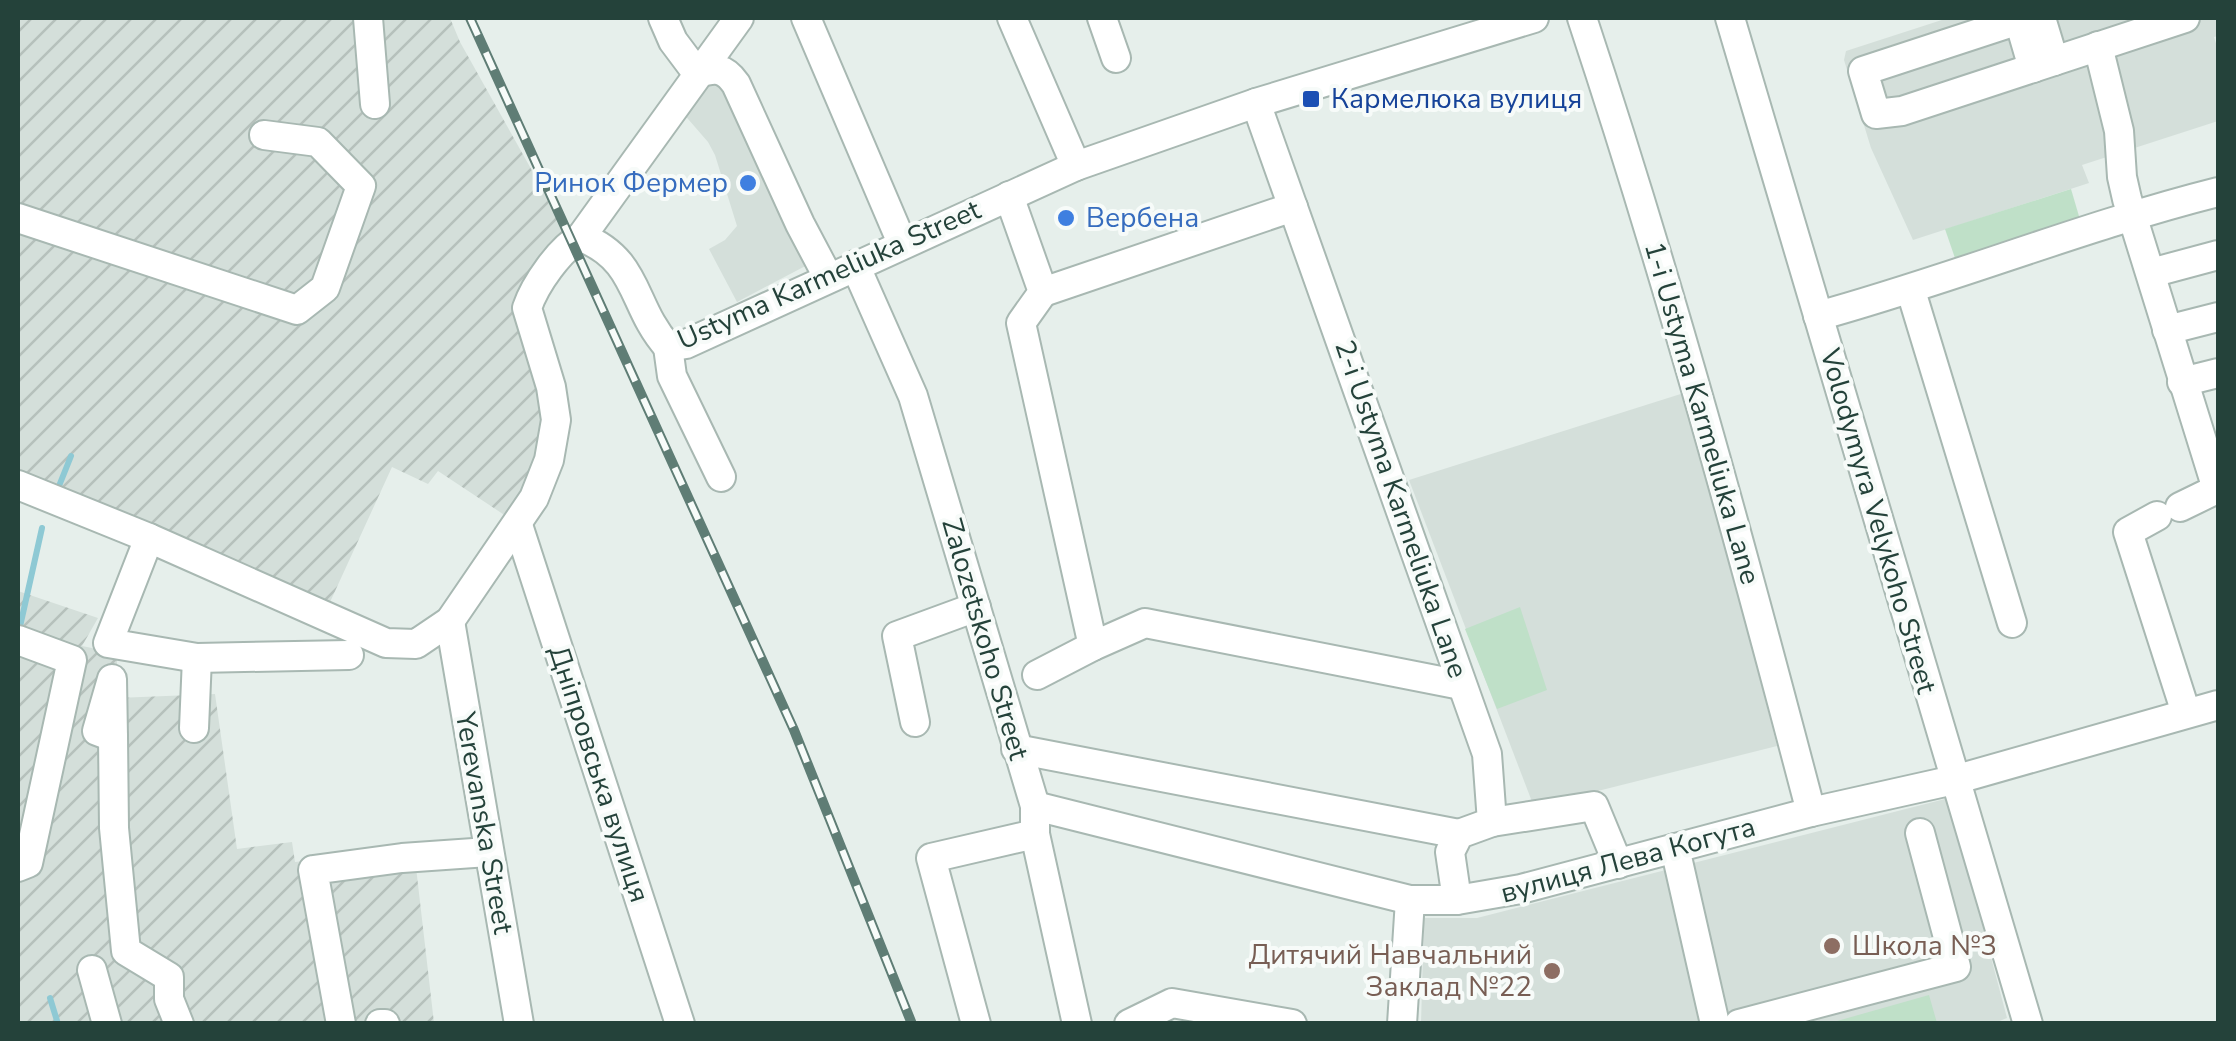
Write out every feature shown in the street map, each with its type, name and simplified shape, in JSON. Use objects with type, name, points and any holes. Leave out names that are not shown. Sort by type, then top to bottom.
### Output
[{"type":"street","points":[[368,18],[375,104]]},
{"type":"street","points":[[663,18],[673,42],[696,73]]},
{"type":"street","points":[[18,485],[386,644],[416,644],[450,622],[518,525],[549,460],[556,420],[551,386],[528,308],[541,283],[581,236],[739,18]]},
{"type":"street","points":[[806,18],[902,244]]},
{"type":"street","points":[[1012,18],[1076,166]]},
{"type":"street","points":[[1102,18],[1116,58]]},
{"type":"street","name":"Ustyma Karmeliuka Street","points":[[581,236],[602,245],[623,265],[654,332],[668,348],[686,344],[1076,166],[1256,103],[1534,18]]},
{"type":"street","name":"1-i Ustyma Karmeliuka Lane","points":[[1582,18],[1717,455],[1811,812]]},
{"type":"street","name":"Volodymyra Velykoho Street","points":[[1730,18],[2028,1024]]},
{"type":"street","points":[[2044,64],[2028,18],[1863,71],[1876,114],[1902,111],[2186,18]]},
{"type":"street","points":[[2098,46],[2119,131],[2122,176],[2182,382],[2218,489],[2128,532],[2186,714]]},
{"type":"street","points":[[696,73],[716,68],[728,72],[736,84],[828,277]]},
{"type":"street","name":"2-i Ustyma Karmeliuka Lane","points":[[1256,103],[1487,754],[1492,822]]},
{"type":"street","points":[[18,218],[297,310],[325,288],[361,186],[318,142],[264,135]]},
{"type":"street","points":[[1818,316],[1911,290],[2134,214],[2218,192]]},
{"type":"street","points":[[1010,196],[1044,292]]},
{"type":"street","points":[[1093,646],[1021,323],[1044,292],[1293,207]]},
{"type":"street","points":[[2151,273],[2218,255]]},
{"type":"street","name":"Zalozetskoho Street","points":[[856,265],[908,381],[976,607],[1035,820],[1078,1024]]},
{"type":"street","points":[[1911,290],[2012,623]]},
{"type":"street","points":[[2168,330],[2218,317]]},
{"type":"street","points":[[668,348],[672,376],[721,477]]},
{"type":"street","points":[[2182,382],[2218,373]]},
{"type":"street","name":"Дніпровська вулиця","points":[[518,525],[680,1024]]},
{"type":"street","points":[[148,538],[108,644],[196,658],[348,655]]},
{"type":"street","points":[[18,867],[28,862],[72,660],[86,651],[148,538]]},
{"type":"street","points":[[915,722],[897,636],[976,607]]},
{"type":"street","name":"Yerevanska Street","points":[[450,622],[519,1024]]},
{"type":"street","points":[[1037,675],[1146,623],[1461,685]]},
{"type":"street","points":[[18,640],[72,660]]},
{"type":"street","points":[[194,728],[196,658]]},
{"type":"street","name":"вулиця Лева Когута","points":[[1035,820],[1410,900],[1457,900],[1484,897],[1811,812],[1954,780],[2218,705]]},
{"type":"street","points":[[113,737],[114,828],[126,951],[168,977],[169,998],[179,1024]]},
{"type":"street","points":[[1016,749],[1459,834],[1492,822],[1594,806],[1618,864]]},
{"type":"street","points":[[976,1024],[931,858],[1035,820]]},
{"type":"street","points":[[1740,1024],[1956,967],[1920,833]]},
{"type":"street","points":[[1457,900],[1450,852],[1459,834]]},
{"type":"street","points":[[1675,848],[1715,1024]]},
{"type":"street","points":[[342,1024],[312,870],[488,852]]},
{"type":"street","points":[[1402,1024],[1410,900]]},
{"type":"street","points":[[92,970],[107,1024]]},
{"type":"street","points":[[1128,1024],[1172,1003],[1292,1024]]},
{"type":"shaded area","points":[[18,18],[450,18],[572,242],[532,297],[553,420],[515,522],[438,471],[428,484],[392,467],[325,613],[18,482]]},
{"type":"shaded area","points":[[1948,18],[1968,18],[1972,27],[2004,18],[2218,18],[2218,36],[2214,37],[2218,50],[2218,121],[2082,165],[2089,183],[1913,240],[1871,148],[1844,60],[1846,51]]},
{"type":"shaded area","name":"Ринок Фермер","points":[[716,74],[813,262],[737,302],[709,249],[725,240],[737,226],[715,155],[682,112]]},
{"type":"shaded area","points":[[1687,392],[1777,746],[1534,807],[1409,480]]},
{"type":"shaded area","points":[[18,591],[98,618],[82,646],[117,653],[117,698],[215,694],[237,849],[292,842],[295,862],[414,850],[434,1023],[18,1024]]},
{"type":"shaded area","name":"Школа №3","points":[[1949,798],[2007,1018],[1992,1024],[1421,1024],[1424,918],[1477,918]]},
{"type":"green space","points":[[2071,189],[2081,223],[1957,264],[1945,229]]},
{"type":"green space","points":[[1520,607],[1547,690],[1497,709],[1465,629]]},
{"type":"green space","points":[[1929,995],[1937,1023],[1830,1023]]},
{"type":"waterway","points":[[57,491],[71,456]]},
{"type":"waterway","points":[[19,631],[42,528]]},
{"type":"waterway","points":[[50,998],[58,1024]]},
{"type":"railway","points":[[470,18],[794,730],[912,1024]]},
{"type":"place","name":"Кармелюка вулиця","points":[[1311,99]]},
{"type":"place","name":"Ринок Фермер","points":[[748,183]]},
{"type":"place","name":"Вербена","points":[[1066,218]]},
{"type":"place","name":"Школа №3","points":[[1832,946]]},
{"type":"place","name":"Дитячий Навчальний Заклад №22","points":[[1552,971]]}]
